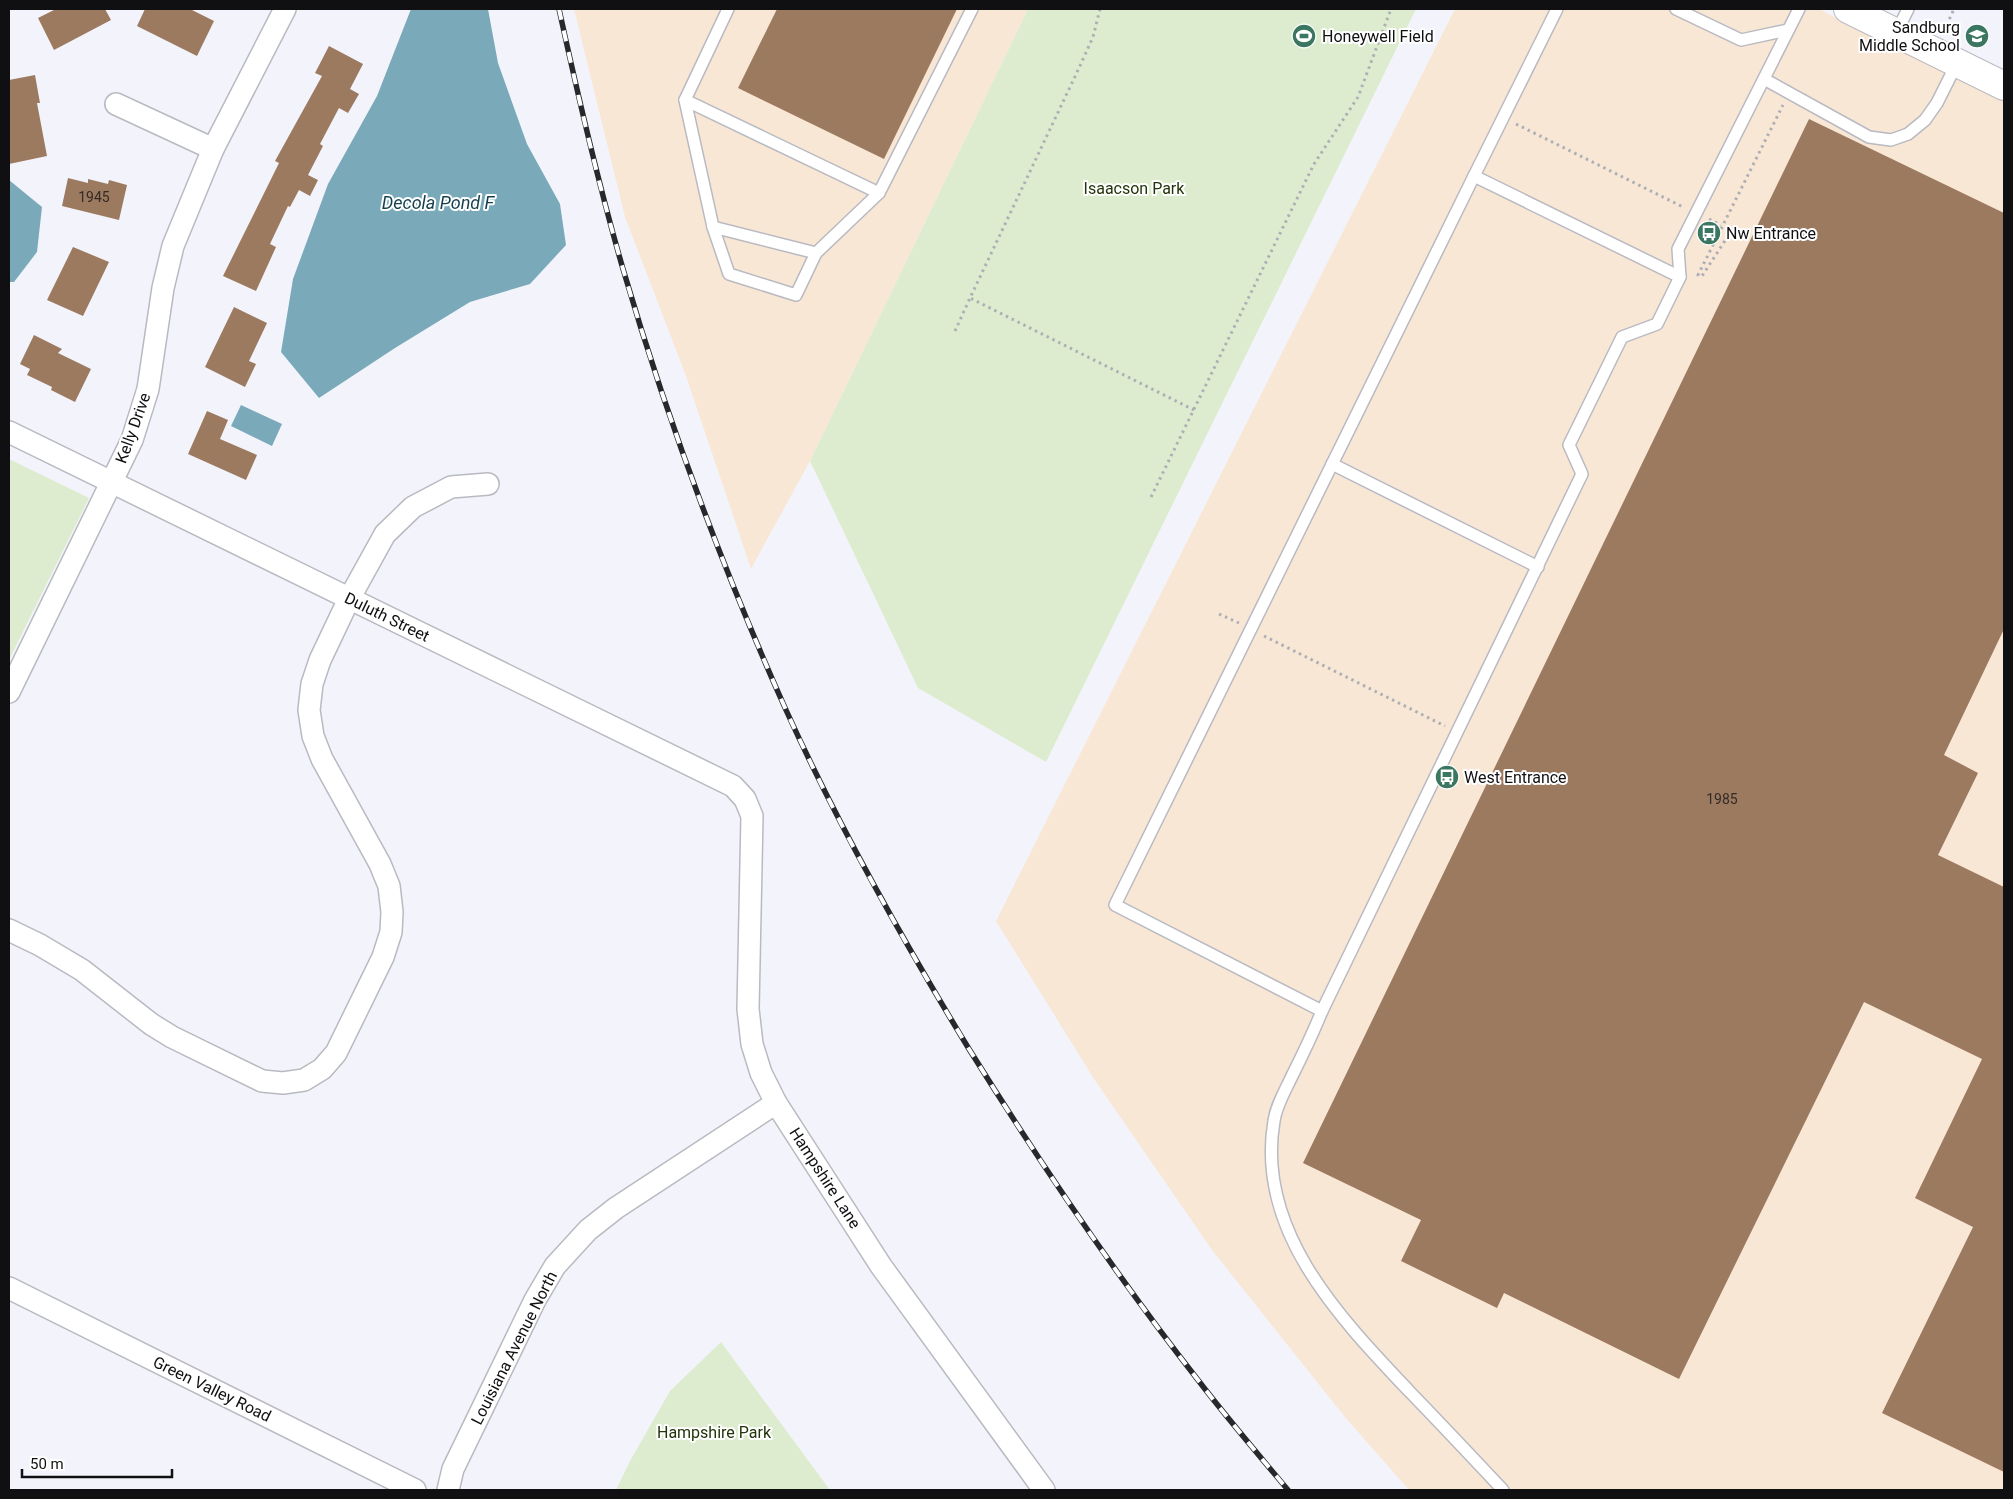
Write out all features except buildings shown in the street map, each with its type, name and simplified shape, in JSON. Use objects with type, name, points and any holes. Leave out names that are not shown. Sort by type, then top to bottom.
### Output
[{"type":"street","name":"Kelly Drive","points":[[9,692],[132,440],[148,388],[163,288],[173,246],[213,149],[284,9]]},
{"type":"street","points":[[1848,9],[2004,86]]},
{"type":"street","points":[[116,104],[213,149]]},
{"type":"street","name":"Duluth Street","points":[[9,432],[733,786],[745,799],[752,816]]},
{"type":"street","points":[[9,930],[40,945],[82,970],[151,1024],[172,1037],[262,1081],[304,1080],[322,1069],[336,1053],[383,956],[391,932],[392,912],[389,886],[380,864],[322,759],[313,736],[309,710],[312,684],[320,660],[349,599],[385,534],[413,507],[451,487],[488,484]]},
{"type":"street","name":"Hampshire Lane","points":[[752,816],[748,1009],[752,1044],[761,1073],[776,1103],[881,1266],[1044,1490]]},
{"type":"street","name":"Louisiana Avenue North","points":[[448,1490],[453,1469],[535,1300],[555,1266],[588,1230],[616,1208],[776,1103]]},
{"type":"street","name":"Green Valley Road","points":[[9,1288],[415,1490]]},
{"type":"lane","points":[[728,9],[685,100],[713,227],[728,274],[796,295],[816,253],[879,193],[972,9]]},
{"type":"lane","points":[[1322,1010],[1115,905],[1557,9]]},
{"type":"lane","points":[[1676,9],[1741,40],[1788,30]]},
{"type":"lane","points":[[1503,1490],[1357,1336],[1311,1275],[1288,1228],[1273,1181],[1271,1162],[1274,1120],[1278,1106],[1313,1034],[1322,1010],[1582,474],[1569,445],[1622,337],[1657,324],[1680,277],[1678,249],[1799,9]]},
{"type":"lane","points":[[1896,33],[1908,9]]},
{"type":"lane","points":[[1764,79],[1869,137],[1891,140],[1908,134],[1925,120],[1937,103],[1957,63]]},
{"type":"lane","points":[[685,100],[879,193]]},
{"type":"lane","points":[[1474,176],[1680,277]]},
{"type":"lane","points":[[713,227],[816,253]]},
{"type":"lane","points":[[1332,464],[1538,567]]},
{"type":"path","points":[[955,330],[1079,68],[1092,37],[1100,9]]},
{"type":"path","points":[[1151,497],[1314,164],[1358,97],[1391,9]]},
{"type":"path","points":[[1732,230],[1702,276],[1698,274],[1784,102]]},
{"type":"path","points":[[1514,122],[1721,225]]},
{"type":"path","points":[[970,298],[1194,410]]},
{"type":"path","points":[[1219,614],[1457,733]]},
{"type":"shaded area","points":[[574,9],[1028,9],[810,461],[751,569],[686,376],[625,217]]},
{"type":"shaded area","points":[[1455,9],[1819,9],[2004,101],[2004,1490],[1409,1490],[1344,1416],[1212,1250],[1094,1079],[996,921]]},
{"type":"green space","name":"Isaacson Park","points":[[1028,9],[1416,9],[1046,762],[918,688],[810,461]]},
{"type":"green space","points":[[9,459],[89,498],[9,660]]},
{"type":"green space","name":"Hampshire Park","points":[[721,1342],[830,1490],[616,1490],[630,1461],[670,1391]]},
{"type":"water","name":"Decola Pond F","points":[[411,9],[488,9],[498,63],[527,144],[560,204],[566,245],[530,284],[470,302],[319,398],[281,352],[293,279],[328,184],[377,96]]},
{"type":"water","points":[[9,180],[42,207],[37,252],[14,282],[9,282]]},
{"type":"water","points":[[241,405],[282,424],[272,446],[231,426]]},
{"type":"railway","points":[[559,9],[605,204],[658,381],[718,547],[762,656],[806,754],[872,882],[944,1008],[1051,1176],[1167,1340],[1288,1490]]},
{"type":"place","name":"Honeywell Field","points":[[1304,36]]},
{"type":"place","name":"Sandburg Middle School","points":[[1977,36]]},
{"type":"place","name":"Nw Entrance","points":[[1709,233]]},
{"type":"place","name":"West Entrance","points":[[1447,777]]}]
